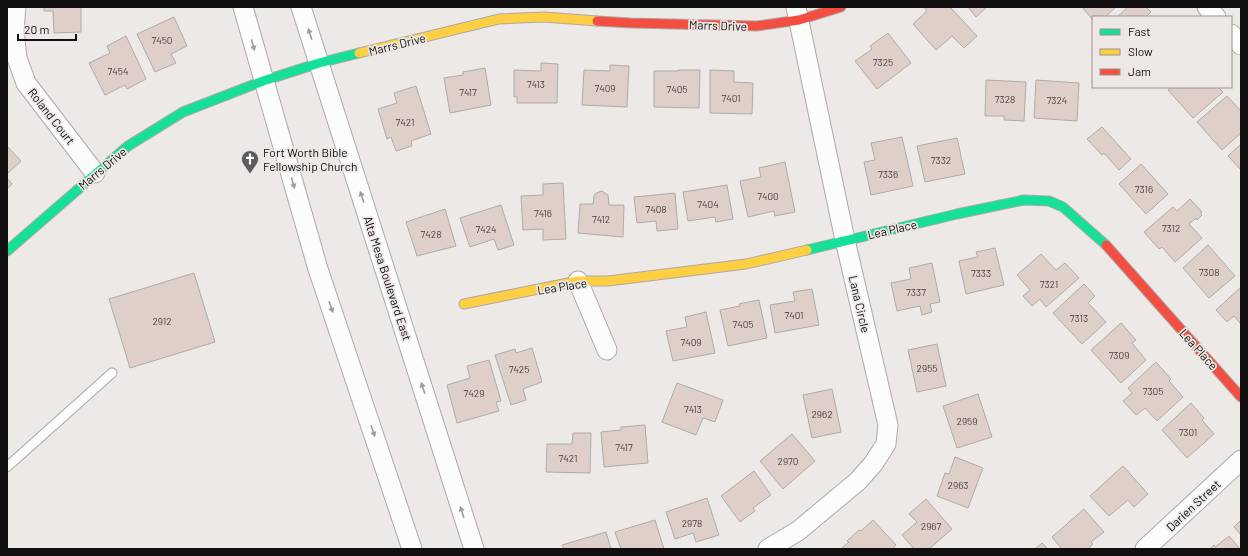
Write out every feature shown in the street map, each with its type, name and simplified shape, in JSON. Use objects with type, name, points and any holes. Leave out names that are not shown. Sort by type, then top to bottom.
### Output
[{"type":"street","name":"Roland Court","points":[[16,7],[14,30],[17,58],[26,83],[95,173]]},
{"type":"street","points":[[243,7],[318,269],[412,549]]},
{"type":"street","name":"Alta Mesa Boulevard East","points":[[301,7],[474,549]]},
{"type":"street","name":"Marrs Drive","points":[[7,251],[95,173],[128,146],[183,112],[263,81],[319,63],[499,19],[543,12],[631,23],[757,26],[798,14],[841,7]]},
{"type":"street","points":[[1207,7],[1215,16]]},
{"type":"street","name":"Lana Circle","points":[[768,549],[798,532],[858,481],[873,464],[886,444],[888,425],[845,240],[798,14]]},
{"type":"street","points":[[1232,35],[1241,44]]},
{"type":"street","name":"Lea Place","points":[[464,304],[578,282],[608,281],[746,264],[957,214],[1024,200],[1049,202],[1063,207],[1108,247],[1241,397]]},
{"type":"street","points":[[578,282],[607,350]]},
{"type":"street","name":"Darien Street","points":[[1146,549],[1241,460]]},
{"type":"lane","points":[[7,467],[112,373]]},
{"type":"building","points":[[44,7],[81,7],[81,32],[54,33],[53,11],[44,11]]},
{"type":"building","points":[[924,7],[950,7],[977,36],[964,48],[952,36],[936,50],[913,24],[927,11]]},
{"type":"building","points":[[968,7],[987,7],[976,17]]},
{"type":"building","points":[[1082,7],[1116,7],[1106,16],[1092,16],[1092,19]]},
{"type":"building","points":[[1128,7],[1146,7],[1151,12],[1146,16],[1118,16]]},
{"type":"building","points":[[174,17],[187,46],[171,54],[176,63],[155,72],[137,34]]},
{"type":"building","points":[[888,33],[911,63],[877,89],[855,61],[872,49],[870,46]]},
{"type":"building","points":[[126,36],[146,79],[127,89],[125,85],[105,95],[89,63],[110,53],[107,46]]},
{"type":"building","points":[[541,63],[558,64],[557,103],[517,103],[517,97],[514,97],[514,70],[541,71]]},
{"type":"building","points":[[610,65],[629,66],[627,107],[582,105],[584,70],[610,71]]},
{"type":"building","points":[[485,68],[491,105],[450,113],[444,78],[463,75],[463,72]]},
{"type":"building","points":[[700,70],[699,108],[654,107],[654,71]]},
{"type":"building","points":[[710,70],[734,71],[734,82],[753,83],[752,114],[710,113]]},
{"type":"building","points":[[986,80],[1026,82],[1024,121],[1004,120],[1004,116],[985,116]]},
{"type":"building","points":[[1036,80],[1079,83],[1077,121],[1034,118]]},
{"type":"building","points":[[416,86],[431,134],[411,141],[412,146],[396,151],[391,137],[387,139],[378,109],[397,103],[394,93]]},
{"type":"building","points":[[1170,88],[1219,88],[1223,92],[1193,118],[1168,90]]},
{"type":"building","points":[[1227,96],[1241,111],[1241,133],[1222,150],[1197,122]]},
{"type":"building","points":[[1102,127],[1131,159],[1119,170],[1104,153],[1102,155],[1087,139]]},
{"type":"building","points":[[902,137],[913,186],[871,195],[864,162],[875,160],[871,143]]},
{"type":"building","points":[[957,138],[965,174],[925,182],[917,146]]},
{"type":"building","points":[[1241,144],[1241,170],[1228,156]]},
{"type":"building","points":[[7,146],[21,161],[7,174]]},
{"type":"building","points":[[785,162],[795,212],[775,216],[774,211],[748,217],[740,181],[761,177],[759,168]]},
{"type":"building","points":[[1141,164],[1168,194],[1146,214],[1119,184]]},
{"type":"building","points":[[7,178],[12,184],[7,189]]},
{"type":"building","points":[[563,183],[566,239],[543,240],[543,229],[523,230],[521,196],[543,195],[543,184]]},
{"type":"building","points":[[727,185],[733,219],[716,222],[715,217],[688,221],[683,192]]},
{"type":"building","points":[[602,191],[608,195],[609,205],[624,205],[623,237],[578,233],[580,204],[593,204],[596,193]]},
{"type":"building","points":[[675,193],[678,229],[657,231],[656,221],[637,223],[634,197]]},
{"type":"building","points":[[1190,199],[1202,212],[1200,213],[1202,215],[1197,220],[1196,218],[1189,224],[1202,238],[1175,262],[1162,247],[1159,249],[1144,232],[1173,207],[1177,211]]},
{"type":"building","points":[[501,205],[514,245],[498,250],[494,239],[470,247],[460,218]]},
{"type":"building","points":[[445,209],[456,246],[417,256],[406,222]]},
{"type":"building","points":[[1208,245],[1235,276],[1209,298],[1183,268]]},
{"type":"building","points":[[995,248],[1004,285],[966,294],[959,261],[978,257],[976,252]]},
{"type":"building","points":[[1041,254],[1056,270],[1065,263],[1079,278],[1046,307],[1040,299],[1032,306],[1023,296],[1030,290],[1017,275]]},
{"type":"building","points":[[932,263],[940,302],[930,304],[932,312],[922,315],[920,306],[897,311],[891,283],[911,279],[909,268]]},
{"type":"building","points":[[194,273],[215,342],[130,368],[109,299]]},
{"type":"building","points":[[1084,284],[1095,296],[1088,303],[1106,322],[1082,344],[1053,313]]},
{"type":"building","points":[[1241,287],[1241,324],[1234,316],[1227,322],[1216,310]]},
{"type":"building","points":[[812,289],[819,325],[775,333],[770,305],[795,301],[793,292]]},
{"type":"building","points":[[759,300],[767,338],[728,346],[720,310]]},
{"type":"building","points":[[706,312],[715,353],[673,361],[666,331],[687,327],[685,317]]},
{"type":"building","points":[[1121,323],[1136,340],[1132,343],[1146,360],[1121,383],[1091,350]]},
{"type":"building","points":[[937,344],[946,386],[917,392],[908,350]]},
{"type":"building","points":[[532,348],[542,382],[523,389],[526,400],[511,405],[495,355],[515,349],[516,353]]},
{"type":"building","points":[[489,360],[501,401],[496,402],[499,411],[457,423],[447,385],[470,378],[467,366]]},
{"type":"building","points":[[1156,362],[1171,379],[1169,381],[1183,397],[1157,421],[1145,408],[1136,415],[1123,401],[1132,393],[1128,388]]},
{"type":"building","points":[[677,383],[723,400],[715,422],[703,418],[696,435],[662,422]]},
{"type":"building","points":[[832,389],[841,432],[812,438],[803,395]]},
{"type":"building","points":[[978,394],[992,437],[957,448],[943,406]]},
{"type":"building","points":[[1191,403],[1204,418],[1202,420],[1214,434],[1187,458],[1162,430]]},
{"type":"building","points":[[645,425],[648,463],[604,467],[601,432],[621,430],[621,427]]},
{"type":"building","points":[[573,433],[591,433],[590,473],[546,472],[547,444],[572,444]]},
{"type":"building","points":[[792,434],[815,461],[783,489],[760,461]]},
{"type":"building","points":[[955,457],[983,468],[968,508],[937,496],[945,473],[949,474]]},
{"type":"building","points":[[1123,466],[1148,494],[1134,507],[1128,500],[1109,516],[1090,496]]},
{"type":"building","points":[[754,471],[771,495],[753,508],[755,511],[740,522],[721,496]]},
{"type":"building","points":[[707,498],[719,535],[696,542],[693,533],[675,539],[666,512]]},
{"type":"building","points":[[926,499],[952,529],[929,549],[914,549],[902,535],[917,522],[909,514]]},
{"type":"building","points":[[1084,509],[1104,532],[1091,542],[1093,544],[1088,549],[1062,549],[1052,537]]},
{"type":"building","points":[[655,520],[664,549],[621,549],[615,532]]},
{"type":"building","points":[[873,520],[896,545],[892,549],[842,548],[859,530],[861,531]]},
{"type":"building","points":[[1241,520],[1241,535],[1234,527]]},
{"type":"building","points":[[606,532],[611,549],[564,549],[562,545]]},
{"type":"building","points":[[1229,536],[1240,549],[1210,549],[1214,545],[1215,547]]},
{"type":"building","points":[[1042,543],[1048,549],[1035,549]]},
{"type":"traffic: fast","points":[[7,251],[128,146],[183,112],[263,81],[319,63],[359,53]]},
{"type":"traffic: fast","points":[[807,250],[957,214],[1024,200],[1049,201],[1063,207],[1106,245]]},
{"type":"traffic: slow","points":[[359,53],[499,19],[544,17],[597,21]]},
{"type":"traffic: slow","points":[[464,304],[578,281],[608,281],[746,264],[807,250]]},
{"type":"traffic: jam","points":[[597,21],[757,26],[799,20],[841,7]]},
{"type":"traffic: jam","points":[[1106,245],[1241,397]]},
{"type":"place","name":"Fort Worth Bible Fellowship Church","points":[[250,174]]}]
